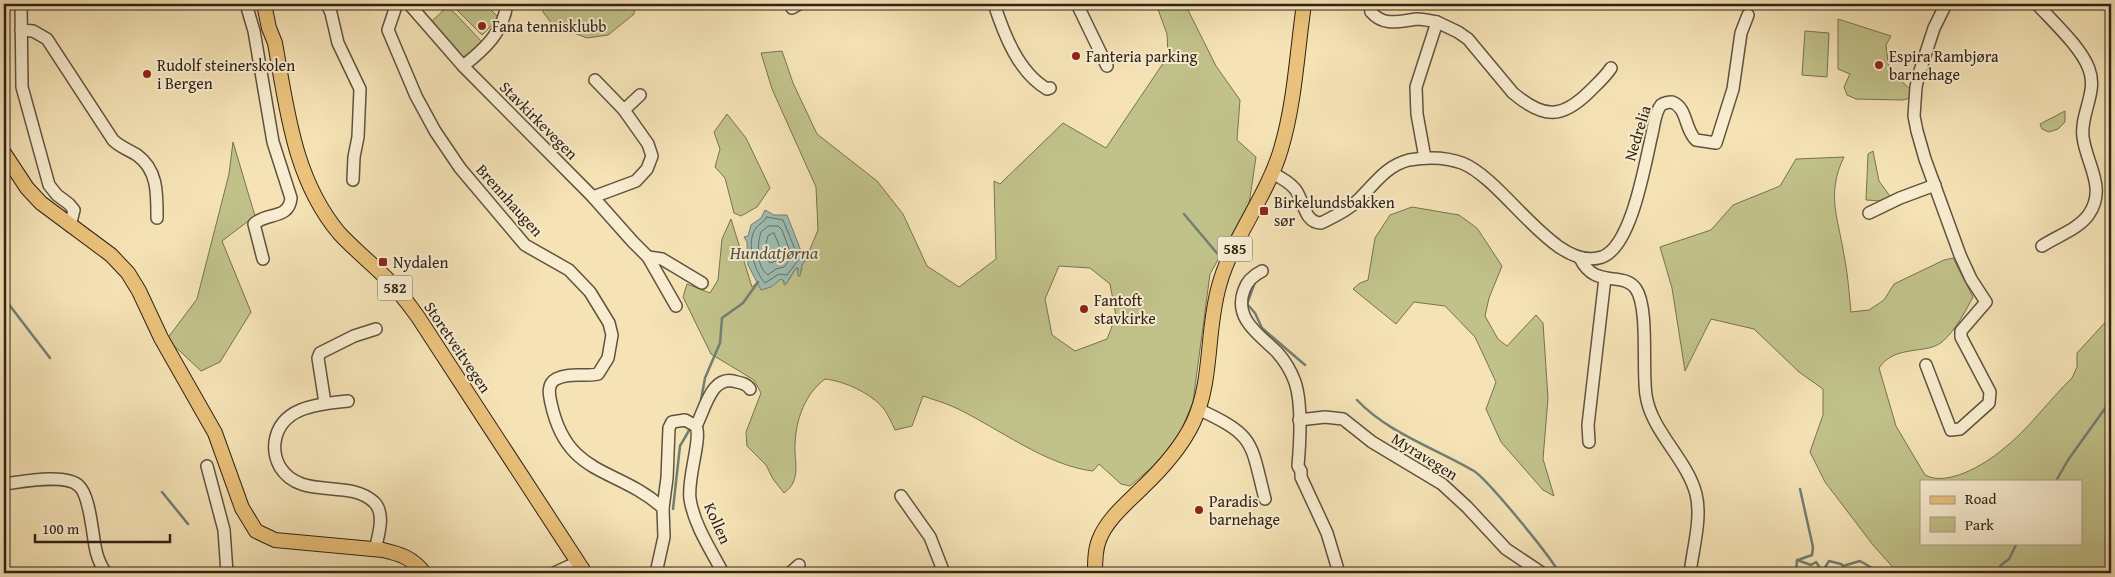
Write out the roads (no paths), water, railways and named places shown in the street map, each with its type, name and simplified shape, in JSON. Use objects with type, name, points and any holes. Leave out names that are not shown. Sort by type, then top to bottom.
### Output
[{"type":"main road","name":"Storetveitvegen","points":[[264,4],[269,28],[275,43],[295,147],[305,175],[320,205],[340,233],[391,284],[418,317],[575,569]]},
{"type":"main road","name":"Storetveitvegen","points":[[274,4],[277,27],[275,43]]},
{"type":"main road","name":"585","points":[[1096,573],[1096,554],[1103,531],[1115,515],[1170,459],[1186,436],[1198,410],[1204,386],[1214,308],[1219,285],[1281,150],[1289,114],[1304,4]]},
{"type":"main road","points":[[4,153],[27,188],[46,207],[111,255],[134,282],[161,338],[216,433],[242,508],[252,527],[264,536],[275,540],[382,550],[406,556],[416,562],[424,573]]},
{"type":"street","points":[[20,4],[22,87],[49,185],[74,210],[70,226]]},
{"type":"street","points":[[246,4],[254,31],[273,142],[291,198],[285,212],[260,220],[254,224],[263,259]]},
{"type":"street","points":[[327,4],[338,43],[360,89],[353,180]]},
{"type":"street","name":"Brennhaugen","points":[[399,4],[396,6],[388,30],[416,96],[435,131],[460,168],[525,245],[569,270],[590,292],[609,323],[612,335],[608,358],[598,374],[564,375],[554,380],[549,387],[555,421],[561,435],[580,458],[602,472],[649,495],[664,508]]},
{"type":"street","name":"Stavkirkevegen","points":[[408,4],[464,66],[593,196],[632,242],[648,257],[676,306]]},
{"type":"street","points":[[464,66],[488,45],[493,38],[504,20],[507,4]]},
{"type":"street","points":[[994,4],[1015,55],[1039,84],[1047,89],[1050,88]]},
{"type":"street","points":[[1076,4],[1107,66]]},
{"type":"street","points":[[1370,4],[1371,12],[1375,17],[1387,22],[1424,19],[1437,22],[1468,39],[1513,93],[1521,100],[1547,112],[1560,112],[1574,106],[1604,78],[1611,68]]},
{"type":"street","points":[[1926,365],[1951,430],[1960,429],[1989,402],[1990,392],[1961,337],[1961,331],[1986,302],[1971,279],[1960,255],[1916,131],[1915,104],[1919,74],[1934,28],[1946,4]]},
{"type":"street","points":[[2037,4],[2081,54],[2091,75],[2091,90],[2082,125],[2085,149],[2094,173],[2096,191],[2093,208],[2084,220],[2042,246]]},
{"type":"street","name":"Nedrelia","points":[[1580,258],[1592,259],[1602,257],[1617,246],[1624,235],[1631,216],[1658,109],[1662,105],[1672,102],[1681,108],[1689,132],[1696,140],[1716,143],[1733,89],[1741,33],[1748,16]]},
{"type":"street","points":[[1425,158],[1417,114],[1416,87],[1437,22]]},
{"type":"street","points":[[22,30],[33,31],[47,39],[113,140],[148,166],[156,184],[156,218]]},
{"type":"street","points":[[593,196],[636,182],[642,177],[651,159],[648,144],[624,110],[595,80]]},
{"type":"street","points":[[624,110],[640,95]]},
{"type":"street","points":[[1272,173],[1295,189],[1310,218],[1316,223],[1321,223],[1349,208],[1384,172],[1396,164],[1425,158],[1450,160],[1471,168],[1494,184],[1545,236],[1570,254],[1580,258],[1589,272],[1632,284],[1640,297],[1644,320],[1643,358],[1647,403],[1696,492],[1698,517],[1690,573]]},
{"type":"street","points":[[1869,214],[1900,198],[1936,185]]},
{"type":"street","points":[[648,257],[662,259],[702,283]]},
{"type":"street","points":[[1262,271],[1250,279],[1245,288],[1242,296],[1242,308],[1252,330],[1279,354],[1290,371],[1297,389],[1299,420],[1298,466],[1301,471],[1300,477],[1326,533],[1340,573]]},
{"type":"street","points":[[1588,442],[1588,425],[1605,278]]},
{"type":"street","points":[[325,403],[318,358],[320,353],[354,336],[376,330]]},
{"type":"street","name":"Kollen","points":[[723,573],[700,528],[690,498],[690,480],[699,436],[696,426],[705,403],[719,384],[731,380],[748,385],[750,388]]},
{"type":"street","points":[[348,401],[325,403],[298,411],[286,420],[276,436],[276,458],[285,473],[298,482],[312,487],[349,491],[368,498],[374,503],[380,514],[375,550]]},
{"type":"street","points":[[1198,410],[1219,418],[1246,438],[1254,452],[1265,499]]},
{"type":"street","name":"Myravegen","points":[[1299,420],[1326,416],[1343,419],[1372,442],[1442,484],[1468,507],[1506,549],[1542,573]]},
{"type":"street","points":[[656,573],[664,537],[669,428],[672,422],[680,420],[690,422],[696,426]]},
{"type":"street","points":[[207,466],[224,530],[227,573]]},
{"type":"street","points":[[4,484],[53,480],[79,485],[89,511],[97,556],[106,573]]},
{"type":"street","points":[[901,496],[930,537],[944,573]]},
{"type":"street","points":[[790,573],[799,565]]},
{"type":"street","name":"Storetveitvegen","points":[[554,573],[575,569]]},
{"type":"water","name":"Hundatjørna","points":[[765,210],[774,215],[787,215],[805,261],[802,265],[800,276],[798,276],[798,268],[796,268],[786,284],[784,285],[784,281],[781,279],[771,287],[761,290],[748,265],[747,242],[744,237],[748,236],[751,225],[761,218]]},
{"type":"waterway","points":[[1184,214],[1221,258]]},
{"type":"waterway","points":[[701,400],[705,378],[720,343],[722,318],[743,303],[758,282]]},
{"type":"waterway","points":[[1255,282],[1247,304],[1255,313],[1262,328],[1305,365]]},
{"type":"waterway","points":[[4,298],[50,358]]},
{"type":"waterway","points":[[1357,400],[1369,412],[1397,431],[1474,471],[1519,520],[1559,573]]},
{"type":"waterway","points":[[2057,480],[2068,460],[2111,400]]},
{"type":"waterway","points":[[673,509],[680,446],[691,427]]},
{"type":"waterway","points":[[1798,560],[1812,555],[1813,547],[1800,489]]},
{"type":"waterway","points":[[162,492],[188,524]]},
{"type":"waterway","points":[[1996,573],[2001,565],[2009,559],[2016,544]]},
{"type":"waterway","points":[[1796,573],[1797,560],[1811,565],[1816,562],[1820,568],[1824,569],[1829,561],[1843,566],[1860,561],[1881,573]]},
{"type":"waterway","points":[[543,572],[553,568]]},
{"type":"place","name":"Fana tennisklubb","points":[[482,26]]},
{"type":"place","name":"Fanteria parking","points":[[1076,56]]},
{"type":"place","name":"Espira Rambjøra barnehage","points":[[1879,65]]},
{"type":"place","name":"Rudolf steinerskolen i Bergen","points":[[147,74]]},
{"type":"place","name":"Birkelundsbakken sør","points":[[1264,211]]},
{"type":"place","name":"Nydalen","points":[[383,262]]},
{"type":"place","name":"Fantoft stavkirke","points":[[1084,309]]},
{"type":"place","name":"Paradis barnehage","points":[[1199,510]]}]
